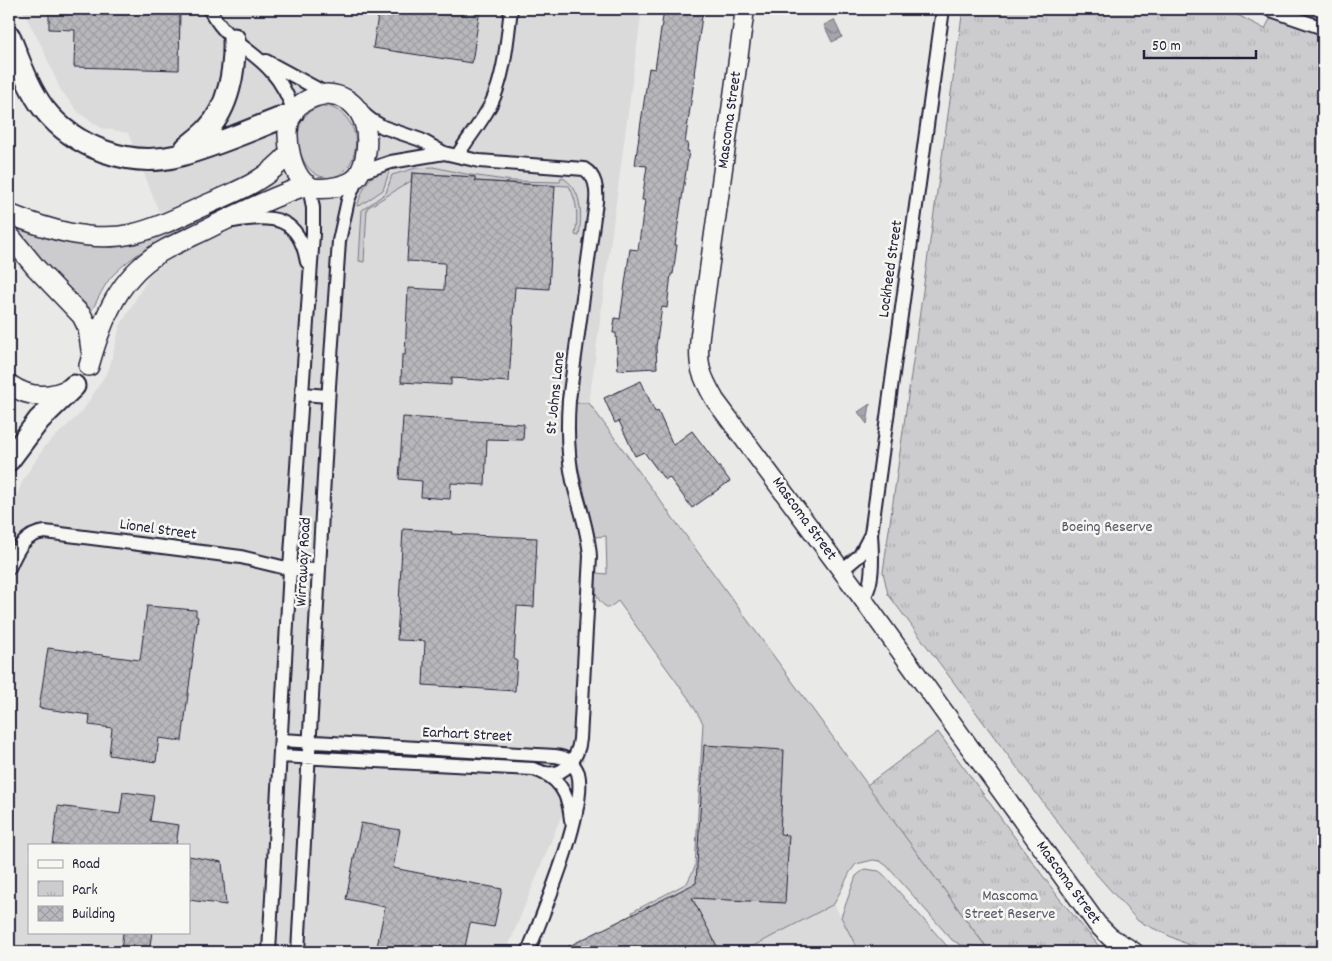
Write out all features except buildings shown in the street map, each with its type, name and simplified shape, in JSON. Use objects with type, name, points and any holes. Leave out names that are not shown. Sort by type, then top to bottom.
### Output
[{"type":"highway","points":[[9,36],[30,86],[42,107],[57,124],[73,137],[101,150],[119,155],[138,159],[176,156],[219,142],[293,112]]},
{"type":"highway","points":[[176,156],[208,129],[221,110],[226,97],[233,64],[234,39]]},
{"type":"highway","points":[[9,460],[39,420],[74,386]]},
{"type":"main road","name":"Mascoma Street","points":[[745,9],[700,335],[698,355],[700,370],[715,400],[862,598],[1097,924],[1110,937],[1134,952]]},
{"type":"main road","points":[[9,384],[24,392],[45,396],[62,392],[74,386],[89,366],[106,314],[119,292],[134,272],[164,250],[260,202],[309,186],[322,188],[350,182],[358,175],[366,158],[367,139],[363,118],[356,108],[343,97],[327,94],[308,100],[293,112],[288,128],[290,152],[302,180],[309,186]]},
{"type":"main road","points":[[9,214],[29,222],[74,234],[97,236],[131,234],[164,223],[256,182],[273,171],[290,152]]},
{"type":"main road","points":[[9,235],[36,268],[82,316],[88,328],[90,338],[91,353],[89,366]]},
{"type":"street","points":[[209,9],[216,21],[272,72],[281,84],[293,112]]},
{"type":"street","points":[[457,156],[487,111],[497,89],[502,72],[511,9]]},
{"type":"street","name":"Lockheed Street","points":[[862,598],[870,585],[871,534],[943,9]]},
{"type":"street","points":[[1268,9],[1323,28]]},
{"type":"street","points":[[257,57],[327,94]]},
{"type":"street","name":"St Johns Lane","points":[[356,108],[383,127],[421,140],[444,153],[501,164],[580,168],[591,174],[595,185],[596,202],[569,400],[567,429],[570,465],[587,526],[590,556],[580,739],[578,750],[570,762]]},
{"type":"street","name":"St Johns Lane","points":[[358,175],[391,162],[444,153]]},
{"type":"street","name":"Wirraway Road","points":[[298,952],[328,396],[339,241],[348,200],[358,175]]},
{"type":"street","name":"Wirraway Road","points":[[269,952],[290,569],[314,224],[313,202],[309,186]]},
{"type":"street","name":"Wirraway Road","points":[[217,224],[260,218],[284,222],[292,227],[300,236],[310,274]]},
{"type":"street","points":[[302,394],[328,396]]},
{"type":"street","name":"Lionel Street","points":[[9,568],[22,542],[31,535],[41,532],[55,532],[248,558],[290,569],[319,570]]},
{"type":"street","name":"Lockheed Street","points":[[841,571],[860,555],[871,534]]},
{"type":"street","name":"Earhart Street","points":[[281,740],[558,756],[570,762]]},
{"type":"street","points":[[502,752],[503,768]]},
{"type":"street","name":"Earhart Street","points":[[280,756],[533,770],[546,774]]},
{"type":"street","points":[[528,952],[557,876],[577,808],[580,790],[577,772],[570,762],[565,770],[561,772],[546,774]]},
{"type":"street","points":[[546,774],[558,782],[568,800],[571,822],[569,837]]},
{"type":"shaded area","points":[[22,9],[642,9],[589,403],[576,403],[575,453],[596,549],[596,594],[584,760],[506,952],[9,952],[9,516],[23,480],[45,446],[82,412],[109,369],[120,326],[151,273],[176,255],[128,133],[101,128],[79,113],[60,89],[42,47]]},
{"type":"shaded area","points":[[834,904],[859,952],[742,952]]},
{"type":"green space","name":"Boeing Reserve","points":[[963,9],[1226,9],[1265,29],[1275,9],[1323,9],[1323,952],[1203,952],[1138,921],[1097,875],[888,594],[883,572]]},
{"type":"green space","points":[[327,106],[335,109],[347,119],[352,126],[356,141],[353,157],[344,171],[336,176],[322,177],[311,171],[303,160],[299,147],[298,132],[303,120],[312,110]]},
{"type":"green space","points":[[433,167],[512,181],[560,182],[561,177],[574,188],[577,195],[581,219],[579,236],[575,235],[576,210],[569,186],[475,181],[475,177],[412,173],[411,181],[367,208],[364,262],[359,261],[362,210],[386,193],[392,175],[416,168]]},
{"type":"green space","points":[[385,170],[389,172],[383,190],[357,206],[366,184],[374,175]]},
{"type":"green space","points":[[180,223],[181,232],[145,250],[112,276],[92,310],[51,271],[17,229],[64,241]]},
{"type":"green space","points":[[575,403],[589,403],[986,947],[961,945],[952,940],[887,866],[880,861],[873,860],[856,864],[834,904],[742,952],[652,952],[632,912],[687,883],[695,867],[703,723],[689,699],[618,601],[609,608],[600,602],[596,594],[596,573],[607,574],[606,536],[595,537],[575,453]]},
{"type":"green space","name":"Mascoma Street Reserve","points":[[938,732],[1059,898],[1104,952],[990,952],[867,785]]},
{"type":"green space","points":[[865,869],[879,871],[884,875],[947,946],[957,952],[859,952],[841,917],[856,876]]},
{"type":"water","points":[[834,20],[842,37],[832,42],[824,25]]},
{"type":"water","points":[[870,404],[867,424],[858,412]]}]
